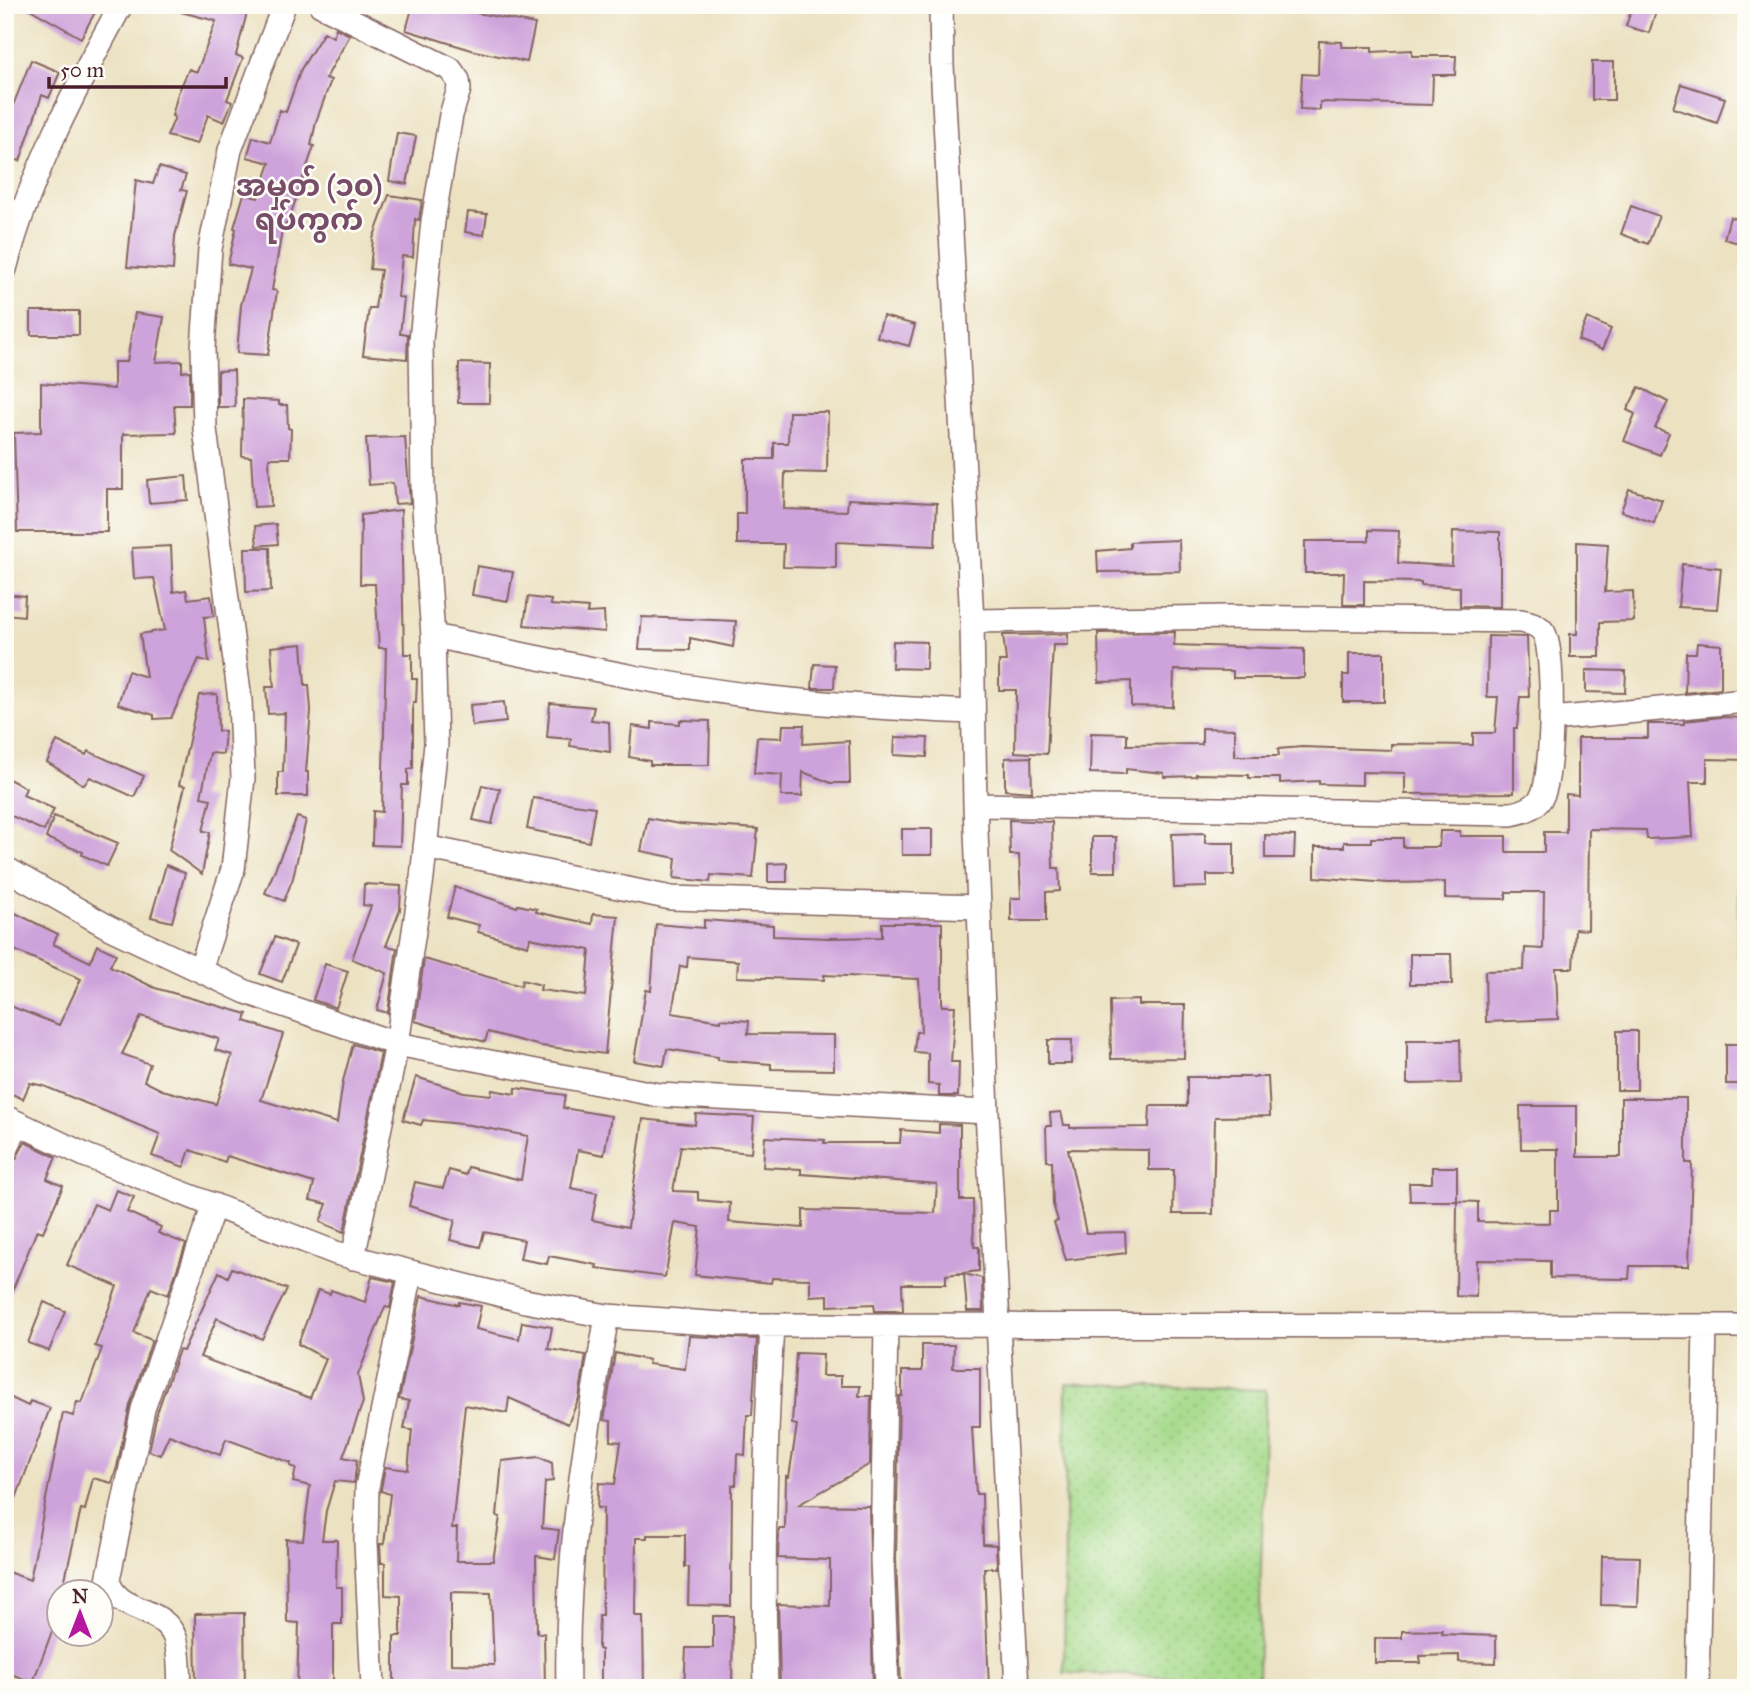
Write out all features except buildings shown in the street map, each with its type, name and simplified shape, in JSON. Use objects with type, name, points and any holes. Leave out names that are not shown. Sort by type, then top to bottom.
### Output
[{"type":"street","points":[[5,269],[19,216],[63,112],[121,5]]},
{"type":"street","points":[[200,970],[233,869],[243,778],[240,700],[205,429],[203,348],[210,248],[229,150],[284,5]]},
{"type":"street","points":[[321,5],[450,69],[458,80],[459,89],[433,221],[421,340],[423,494],[433,636],[436,744],[425,847],[397,1044],[353,1258]]},
{"type":"street","points":[[942,5],[942,65],[972,621],[975,805],[988,1112],[1017,1688]]},
{"type":"street","points":[[972,621],[1229,617],[1521,621],[1536,625],[1549,647],[1551,719],[1549,774],[1544,794],[1525,811],[1511,814],[975,805]]},
{"type":"street","points":[[433,636],[634,677],[760,696],[885,709],[973,712]]},
{"type":"street","points":[[1551,719],[1746,701]]},
{"type":"street","points":[[425,847],[671,898],[979,907]]},
{"type":"street","points":[[5,868],[110,928],[246,992],[397,1044],[659,1095],[988,1112]]},
{"type":"street","points":[[5,1153],[11,1120],[87,1156],[353,1258],[525,1301],[607,1316],[772,1325],[1746,1326]]},
{"type":"street","points":[[180,1688],[175,1638],[164,1622],[120,1601],[111,1590],[108,1580],[143,1409],[214,1205]]},
{"type":"street","points":[[373,1688],[366,1542],[367,1487],[411,1273]]},
{"type":"street","points":[[568,1688],[574,1531],[583,1447],[607,1316]]},
{"type":"street","points":[[766,1688],[763,1594],[765,1445],[772,1325]]},
{"type":"street","points":[[886,1325],[882,1559],[887,1688]]},
{"type":"street","points":[[1698,1688],[1705,1326]]},
{"type":"green space","points":[[1740,859],[1746,859],[1746,956],[1738,956]]},
{"type":"green space","points":[[1066,1383],[1266,1390],[1258,1679],[1064,1673]]},
{"type":"district","name":"အမှတ် (၁၀) ရပ်ကွက်","points":[[309,203]]}]
